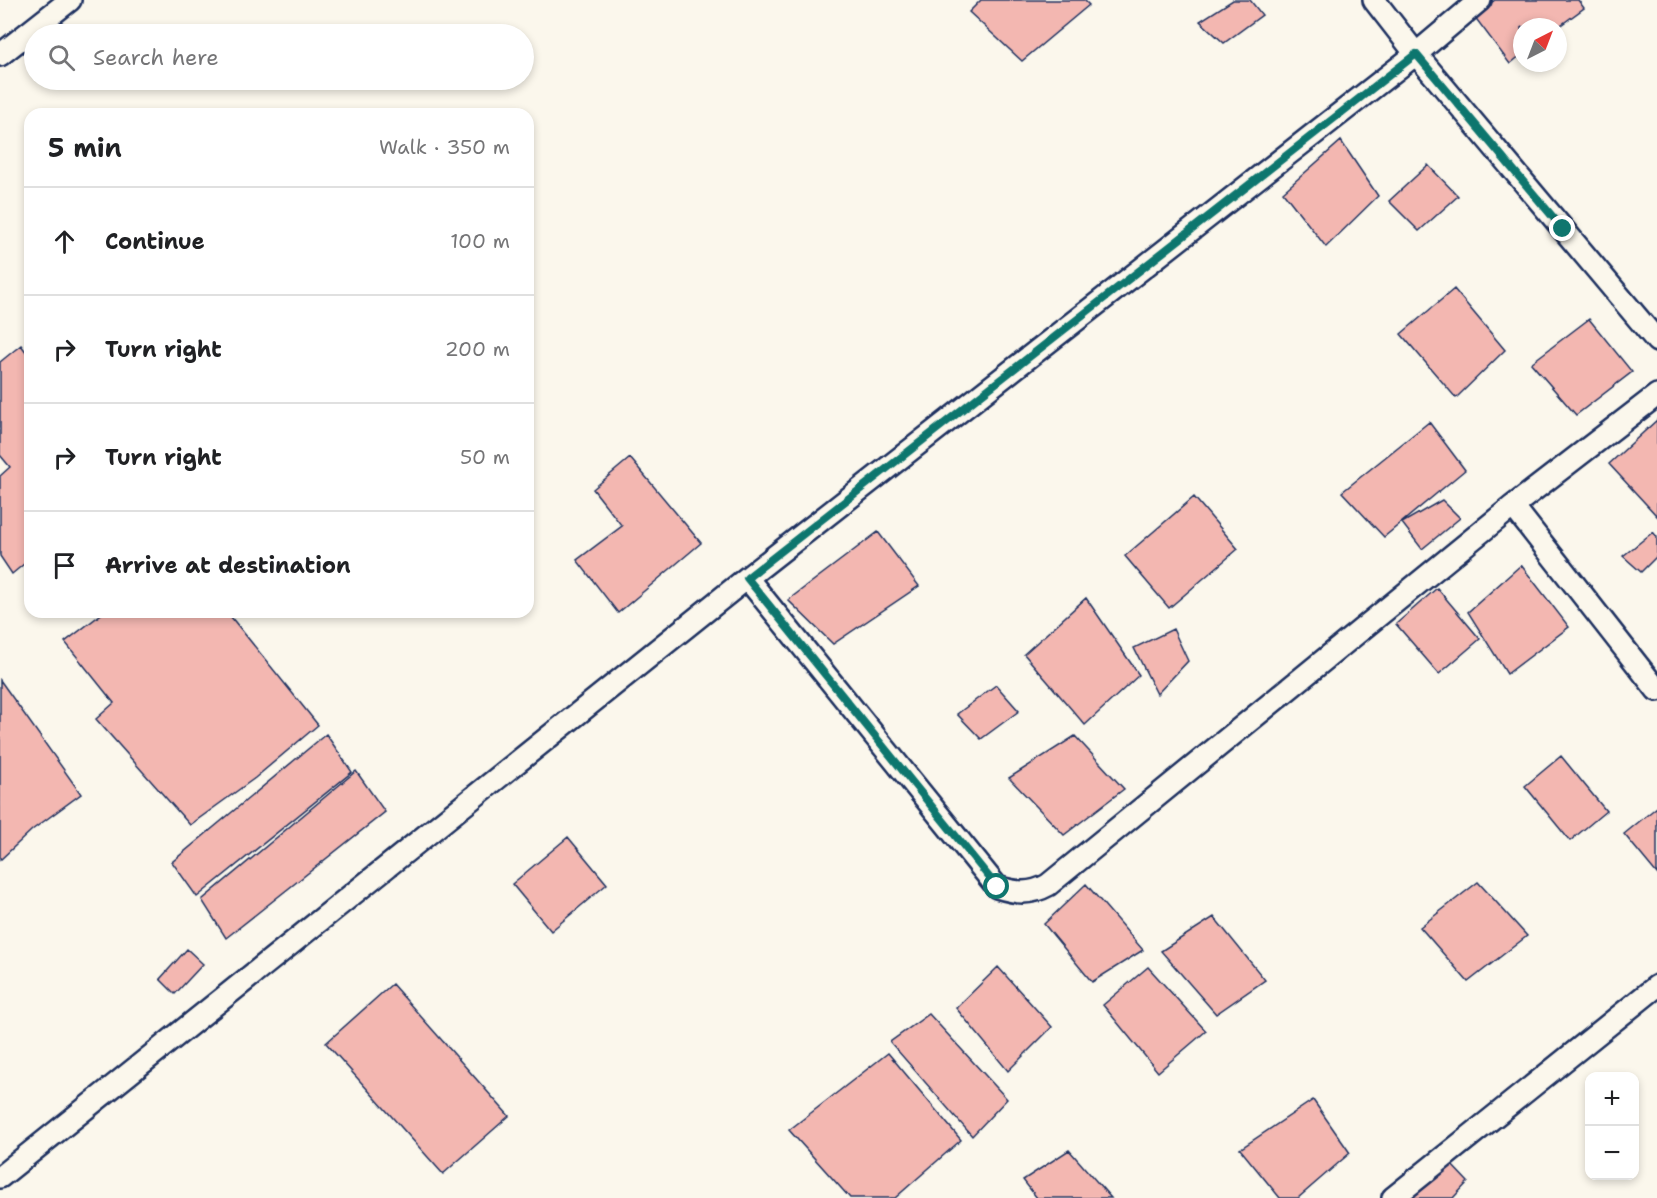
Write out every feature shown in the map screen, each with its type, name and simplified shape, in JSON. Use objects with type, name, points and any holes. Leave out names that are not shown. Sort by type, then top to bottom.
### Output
[{"type":"street","points":[[39,24],[70,0]]},
{"type":"street","points":[[1374,0],[1416,54],[1657,341]]},
{"type":"street","points":[[0,1177],[747,578],[1416,54],[1480,0]]},
{"type":"street","points":[[0,55],[24,36]]},
{"type":"street","points":[[747,578],[997,887],[1022,893],[1036,892],[1048,885],[1513,506],[1657,395]]},
{"type":"street","points":[[1513,506],[1657,690]]},
{"type":"street","points":[[1393,1198],[1657,986]]},
{"type":"building","points":[[981,0],[1084,0],[1089,5],[1022,61],[969,12]]},
{"type":"building","points":[[1233,0],[1250,0],[1262,15],[1224,43],[1200,21]]},
{"type":"building","points":[[1495,0],[1578,0],[1584,8],[1567,20],[1567,18],[1513,18],[1513,62],[1510,64],[1474,16]]},
{"type":"building","points":[[1341,141],[1378,196],[1326,247],[1283,192]]},
{"type":"building","points":[[1428,165],[1458,196],[1419,231],[1389,201]]},
{"type":"building","points":[[1454,289],[1505,350],[1456,398],[1401,334]]},
{"type":"building","points":[[1589,319],[1632,372],[1576,415],[1531,363]]},
{"type":"building","points":[[21,345],[24,349],[24,564],[12,574],[0,556],[0,476],[10,467],[0,455],[0,362]]},
{"type":"building","points":[[1657,420],[1657,516],[1609,464]]},
{"type":"building","points":[[1429,422],[1465,470],[1384,537],[1342,492]]},
{"type":"building","points":[[630,458],[701,543],[618,613],[577,560],[622,526],[593,489]]},
{"type":"building","points":[[1194,497],[1238,549],[1169,608],[1125,556]]},
{"type":"building","points":[[1442,500],[1460,518],[1422,549],[1402,523]]},
{"type":"building","points":[[878,532],[919,586],[833,644],[788,600]]},
{"type":"building","points":[[1653,532],[1657,537],[1657,556],[1641,572],[1623,556]]},
{"type":"building","points":[[1521,565],[1569,627],[1507,674],[1468,612]]},
{"type":"building","points":[[1437,588],[1480,639],[1439,674],[1396,624]]},
{"type":"building","points":[[1086,598],[1139,675],[1085,725],[1024,654]]},
{"type":"building","points":[[96,618],[232,618],[318,725],[255,778],[190,825],[96,719],[114,703],[65,642]]},
{"type":"building","points":[[1173,629],[1188,661],[1157,694],[1134,648]]},
{"type":"building","points":[[0,680],[81,794],[32,830],[0,860]]},
{"type":"building","points":[[996,685],[1019,711],[981,739],[957,714]]},
{"type":"building","points":[[326,734],[352,772],[197,897],[172,862]]},
{"type":"building","points":[[1075,736],[1124,789],[1064,835],[1009,778]]},
{"type":"building","points":[[1561,756],[1606,811],[1570,841],[1525,786]]},
{"type":"building","points":[[356,771],[385,812],[226,938],[202,900]]},
{"type":"building","points":[[1657,807],[1657,874],[1624,834]]},
{"type":"building","points":[[568,837],[607,884],[551,931],[512,884]]},
{"type":"building","points":[[1478,882],[1527,936],[1468,982],[1420,927]]},
{"type":"building","points":[[1086,884],[1143,950],[1092,982],[1044,924]]},
{"type":"building","points":[[1214,917],[1265,980],[1216,1014],[1161,951]]},
{"type":"building","points":[[187,949],[203,964],[175,994],[160,979]]},
{"type":"building","points":[[998,967],[1052,1027],[1008,1071],[956,1008]]},
{"type":"building","points":[[1148,967],[1206,1031],[1158,1072],[1103,1005]]},
{"type":"building","points":[[392,984],[509,1116],[443,1174],[326,1043]]},
{"type":"building","points":[[929,1014],[1007,1099],[972,1136],[890,1042]]},
{"type":"building","points":[[888,1053],[961,1140],[895,1198],[850,1198],[789,1130]]},
{"type":"building","points":[[1313,1100],[1350,1153],[1298,1198],[1280,1198],[1240,1149]]},
{"type":"building","points":[[1069,1150],[1111,1198],[1037,1198],[1023,1180]]},
{"type":"building","points":[[1450,1163],[1468,1182],[1453,1198],[1410,1198]]},
{"type":"route","points":[[997,887],[747,578],[1416,54],[1563,229]]}]
